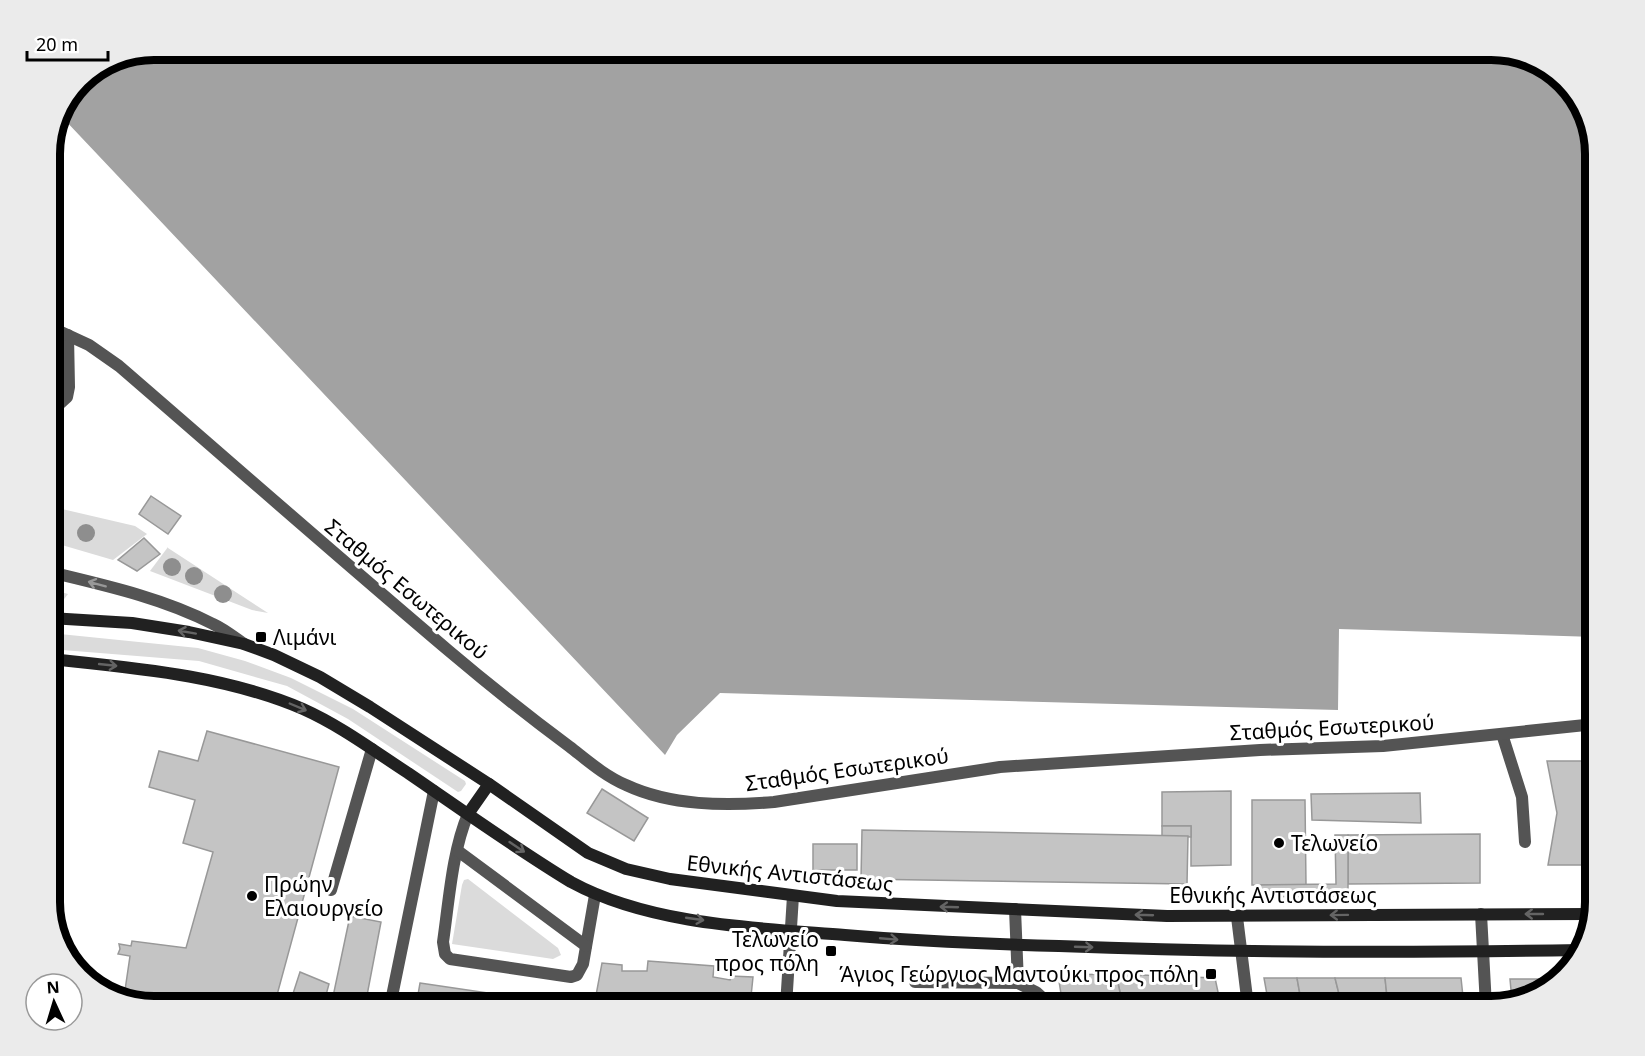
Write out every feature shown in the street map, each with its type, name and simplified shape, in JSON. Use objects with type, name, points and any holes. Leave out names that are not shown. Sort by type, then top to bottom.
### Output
[{"type":"main road","name":"Εθνικής Αντιστάσεως","points":[[60,619],[141,625],[189,632],[244,644],[296,666],[343,690],[489,784],[588,853],[635,872],[670,879],[794,896],[870,903],[1015,909],[1237,917],[1584,914]]},
{"type":"main road","points":[[60,660],[212,681],[263,694],[306,710],[372,749],[541,864],[595,895],[656,913],[791,931],[898,940],[1016,945],[1241,952],[1571,950]]},
{"type":"main road","points":[[468,814],[489,784]]},
{"type":"street","name":"Σταθμός Εσωτερικού","points":[[60,331],[89,345],[119,366],[340,558],[538,725],[597,770],[650,794],[685,801],[753,804],[1000,767],[1260,750],[1383,746],[1585,725]]},
{"type":"street","points":[[60,401],[67,397],[69,387],[68,335]]},
{"type":"street","points":[[60,575],[180,609],[215,624],[244,644]]},
{"type":"street","points":[[1502,734],[1522,797],[1525,842]]},
{"type":"street","points":[[331,890],[372,749]]},
{"type":"street","points":[[392,996],[434,791]]},
{"type":"street","points":[[468,814],[462,828],[443,942],[443,949],[450,959],[571,977],[581,970],[595,895]]},
{"type":"street","points":[[458,851],[586,946]]},
{"type":"street","points":[[787,996],[794,896]]},
{"type":"street","points":[[1015,909],[1018,983]]},
{"type":"street","points":[[1481,914],[1486,996]]},
{"type":"street","points":[[1237,917],[1247,996]]},
{"type":"street","points":[[915,982],[1018,983],[1040,996]]},
{"type":"shaded area","points":[[154,60],[1491,60],[1521,65],[1533,70],[1562,92],[1580,124],[1585,154],[1585,637],[1339,629],[1338,710],[720,693],[677,735],[665,755],[66,121],[79,97],[92,83],[124,65]]},
{"type":"shaded area","points":[[62,509],[135,526],[147,534],[113,560],[60,544]]},
{"type":"shaded area","points":[[168,547],[268,613],[252,610],[150,571]]},
{"type":"shaded area","points":[[60,592],[68,594],[61,603]]},
{"type":"shaded area","points":[[60,634],[198,648],[245,661],[291,678],[353,709],[465,781],[466,784],[458,792],[348,719],[287,686],[199,661],[60,650]]},
{"type":"shaded area","points":[[468,879],[558,948],[561,955],[553,959],[452,944],[462,885],[464,880]]},
{"type":"building","points":[[151,496],[181,516],[168,534],[139,514]]},
{"type":"building","points":[[144,538],[160,554],[137,571],[118,560]]},
{"type":"building","name":"Πρώην Ελαιουργείο","points":[[207,731],[339,767],[277,996],[154,996],[125,991],[130,956],[118,954],[119,944],[131,946],[132,941],[186,948],[213,852],[183,843],[195,800],[149,787],[159,751],[198,761]]},
{"type":"building","points":[[1547,761],[1585,761],[1585,865],[1548,865],[1557,813]]},
{"type":"building","points":[[602,789],[648,818],[634,841],[587,813]]},
{"type":"building","points":[[1231,791],[1231,865],[1191,866],[1191,826],[1162,826],[1162,792]]},
{"type":"building","points":[[1420,793],[1421,823],[1312,820],[1311,794]]},
{"type":"building","name":"Τελωνείο","points":[[1252,800],[1305,800],[1306,885],[1252,885]]},
{"type":"building","points":[[1162,826],[1191,826],[1191,837],[1162,836]]},
{"type":"building","points":[[862,830],[1188,836],[1187,884],[861,879]]},
{"type":"building","points":[[1480,834],[1480,883],[1348,884],[1348,835]]},
{"type":"building","points":[[1335,835],[1348,835],[1348,896],[1257,897],[1257,885],[1336,884]]},
{"type":"building","points":[[813,844],[857,844],[857,870],[813,870]]},
{"type":"building","points":[[350,916],[381,922],[367,996],[333,996]]},
{"type":"building","points":[[648,961],[714,966],[713,977],[730,980],[731,976],[753,977],[751,996],[596,996],[602,963],[622,965],[622,971],[647,971]]},
{"type":"building","points":[[300,972],[329,984],[326,996],[292,996]]},
{"type":"building","points":[[1116,974],[1215,978],[1219,996],[1121,996]]},
{"type":"building","points":[[1116,974],[1121,996],[1061,996],[1058,975]]},
{"type":"building","points":[[1264,978],[1297,978],[1300,996],[1267,996]]},
{"type":"building","points":[[1297,978],[1335,978],[1340,996],[1300,996]]},
{"type":"building","points":[[1335,978],[1385,978],[1387,996],[1340,996]]},
{"type":"building","points":[[1385,978],[1461,978],[1463,996],[1387,996]]},
{"type":"building","points":[[1510,979],[1544,979],[1533,986],[1511,994]]},
{"type":"building","points":[[420,983],[508,996],[418,996]]},
{"type":"building","points":[[889,993],[889,996],[860,996],[860,994]]},
{"type":"place","name":"Λιμάνι","points":[[261,637]]},
{"type":"place","name":"Τελωνείο","points":[[1279,843]]},
{"type":"place","name":"Πρώην Ελαιουργείο","points":[[252,896]]},
{"type":"place","name":"Τελωνείο προς πόλη","points":[[831,951]]},
{"type":"place","name":"Άγιος Γεώργιος Μαντούκι προς πόλη","points":[[1211,974]]}]
